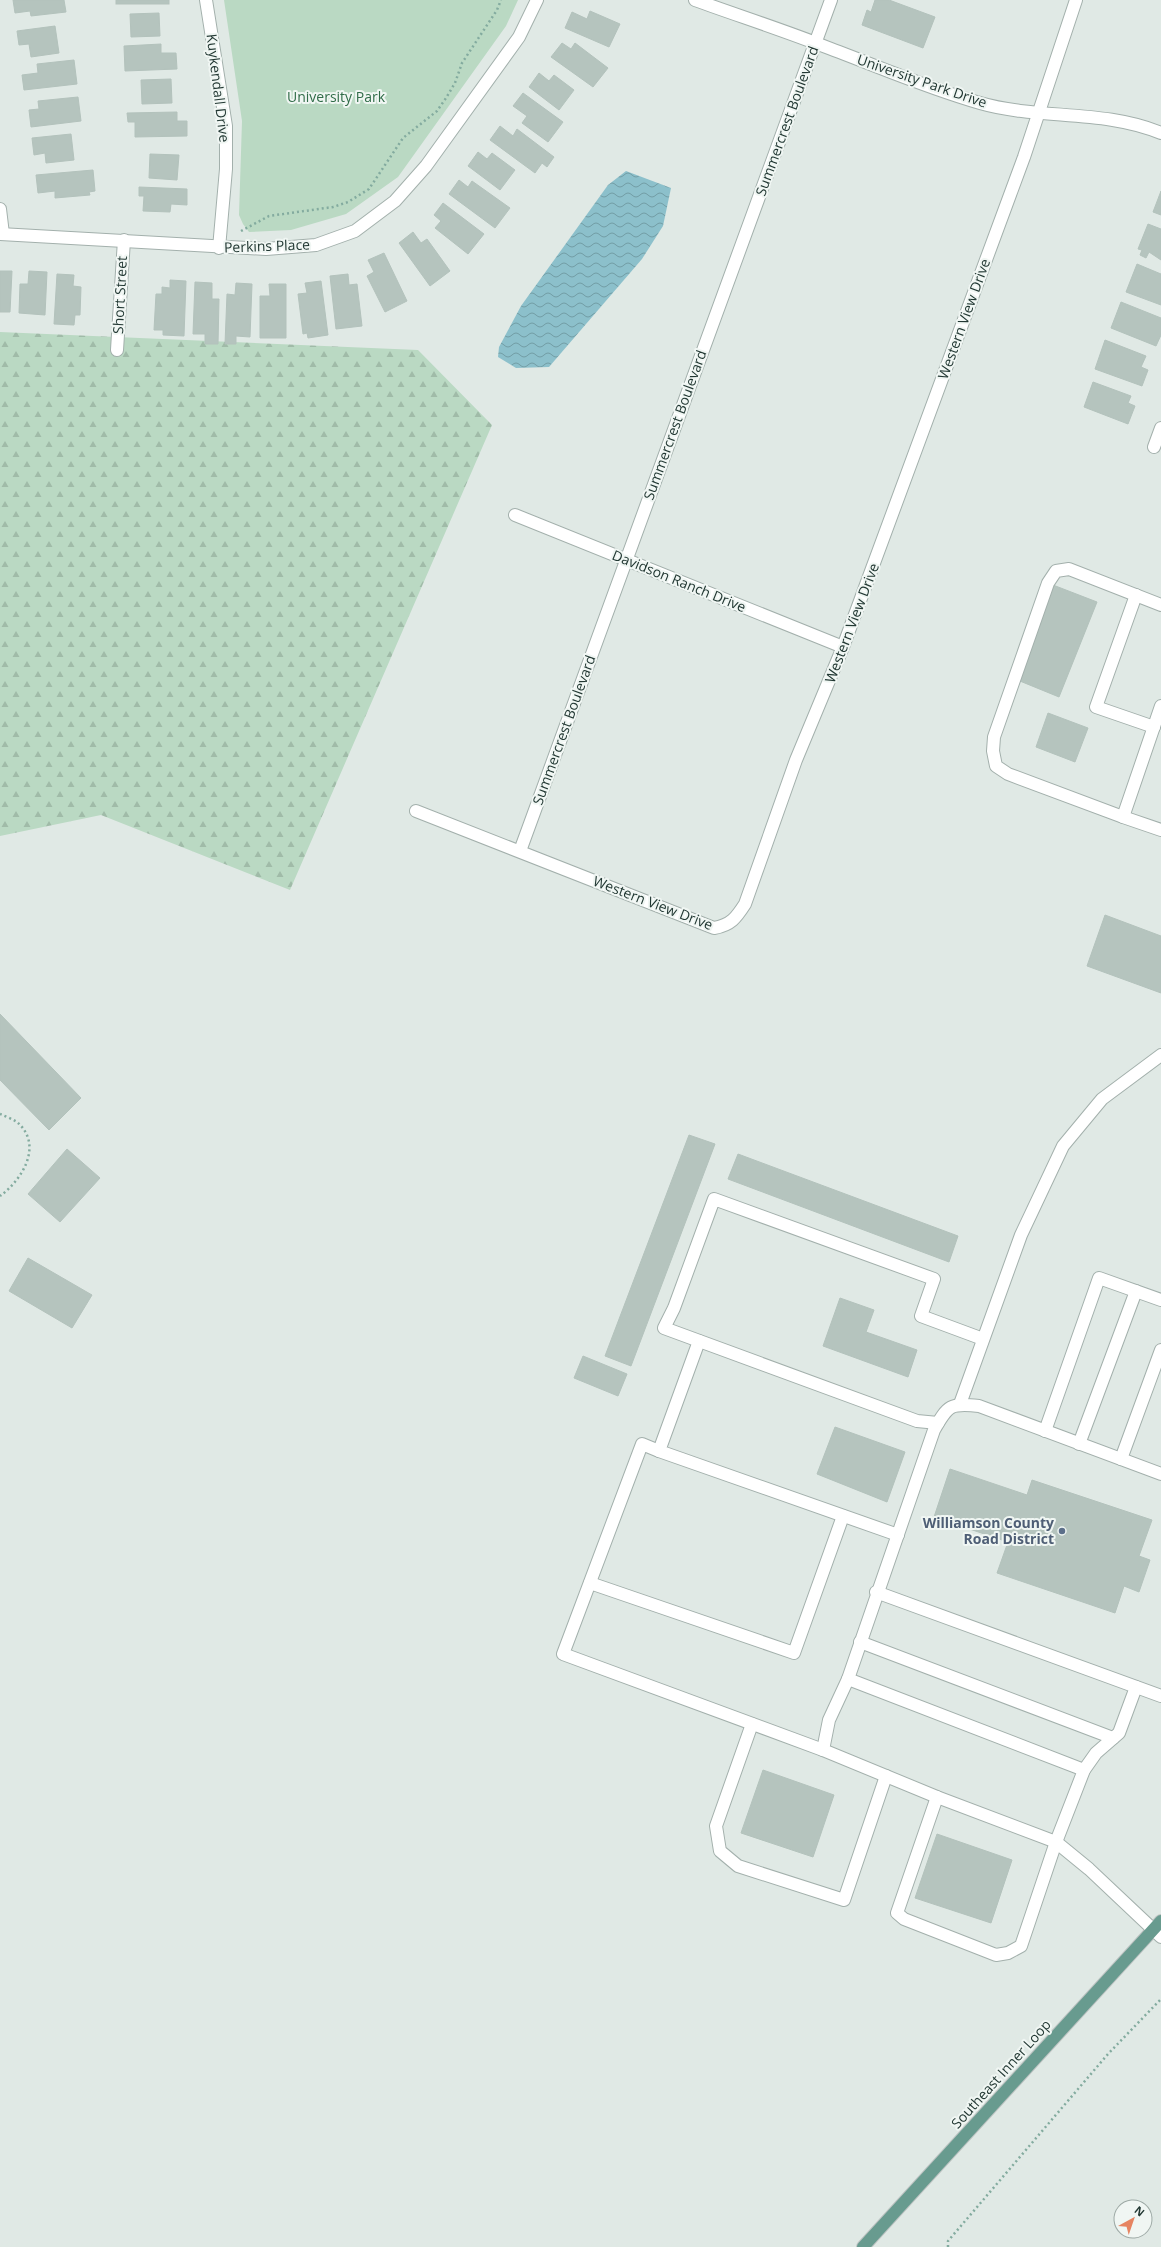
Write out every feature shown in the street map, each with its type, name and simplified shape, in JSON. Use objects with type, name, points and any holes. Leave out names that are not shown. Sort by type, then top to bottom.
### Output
[{"type":"main road","name":"Southeast Inner Loop","points":[[864,2247],[1157,1934],[1161,1921]]},
{"type":"street","name":"Kuykendall Drive","points":[[206,0],[226,126],[226,168],[219,248]]},
{"type":"street","name":"Perkins Place","points":[[2,234],[124,240],[219,248],[266,249],[316,245],[355,231],[396,201],[426,166],[519,37],[537,0]]},
{"type":"street","name":"University Park Drive","points":[[695,0],[816,43],[927,86],[981,103],[1120,121],[1158,132]]},
{"type":"street","name":"Summercrest Boulevard","points":[[520,851],[831,0]]},
{"type":"street","name":"Western View Drive","points":[[416,811],[714,928],[726,926],[735,920],[744,904],[796,760],[844,647],[1039,111],[1076,0]]},
{"type":"street","points":[[0,209],[2,234]]},
{"type":"street","name":"Short Street","points":[[117,350],[124,240]]},
{"type":"street","points":[[1154,447],[1161,428]]},
{"type":"street","name":"Davidson Ranch Drive","points":[[515,515],[844,647]]},
{"type":"street","points":[[1161,605],[1069,569],[1056,571],[1048,583],[994,737],[993,751],[996,766],[1008,774],[1161,830]]},
{"type":"street","points":[[1136,595],[1096,707],[1154,727]]},
{"type":"street","points":[[1123,817],[1161,706]]},
{"type":"street","points":[[960,1404],[1021,1235],[1063,1146],[1102,1099],[1161,1054]]},
{"type":"street","points":[[938,1423],[917,1421],[664,1328],[674,1308],[714,1199],[934,1279],[921,1316],[984,1339]]},
{"type":"street","points":[[1045,1431],[1099,1278],[1161,1300]]},
{"type":"street","points":[[1079,1444],[1136,1291]]},
{"type":"street","points":[[660,1451],[699,1341]]},
{"type":"street","points":[[1121,1459],[1161,1350]]},
{"type":"street","points":[[823,1750],[829,1720],[848,1679],[876,1592],[938,1423],[945,1410],[960,1404],[979,1406],[1161,1474]]},
{"type":"street","points":[[898,1535],[642,1444],[563,1654],[823,1750],[937,1797],[1056,1842],[1090,1869],[1157,1934]]},
{"type":"street","points":[[590,1583],[794,1653],[843,1516]]},
{"type":"street","points":[[876,1592],[1161,1696]]},
{"type":"street","points":[[860,1642],[1113,1738]]},
{"type":"street","points":[[848,1679],[1084,1770]]},
{"type":"street","points":[[937,1797],[897,1913],[904,1919],[996,1955],[1008,1953],[1021,1946],[1056,1842],[1084,1770],[1096,1753],[1119,1733],[1136,1688]]},
{"type":"street","points":[[752,1724],[716,1826],[720,1851],[738,1866],[844,1900],[886,1776]]},
{"type":"path","points":[[241,232],[269,216],[333,207],[348,202],[369,189],[403,138],[437,111],[455,83],[462,63],[498,10],[501,0]]},
{"type":"path","points":[[0,1114],[17,1122],[28,1136],[30,1152],[24,1169],[8,1190],[0,1196]]},
{"type":"path","points":[[948,2247],[948,2241],[1102,2060],[1161,1999]]},
{"type":"green space","name":"University Park","points":[[224,0],[518,0],[506,26],[398,177],[346,214],[291,230],[249,232],[239,215],[242,121]]},
{"type":"green space","points":[[0,332],[418,350],[492,425],[290,890],[101,815],[0,836]]},
{"type":"water","points":[[626,171],[671,188],[663,226],[642,259],[549,367],[516,368],[498,357],[499,347],[521,306],[608,185]]},
{"type":"building","points":[[13,0],[64,0],[66,12],[31,16],[30,11],[15,13]]},
{"type":"building","points":[[116,0],[169,0],[169,4],[116,4]]},
{"type":"building","points":[[875,0],[889,0],[935,17],[923,48],[862,25],[867,10],[871,12]]},
{"type":"building","points":[[590,11],[620,24],[609,47],[565,28],[572,12],[587,19]]},
{"type":"building","points":[[159,13],[160,36],[131,37],[130,14]]},
{"type":"building","points":[[55,26],[59,53],[31,57],[29,44],[19,45],[17,31]]},
{"type":"building","points":[[562,43],[571,49],[575,43],[608,68],[593,87],[551,57]]},
{"type":"building","points":[[161,44],[161,53],[176,53],[177,69],[125,71],[124,46]]},
{"type":"building","points":[[74,60],[77,84],[24,90],[22,75],[38,73],[37,64]]},
{"type":"building","points":[[539,73],[549,81],[554,75],[574,90],[559,110],[529,87]]},
{"type":"building","points":[[171,79],[172,103],[142,104],[141,80]]},
{"type":"building","points":[[523,93],[563,122],[548,142],[522,123],[527,116],[513,106]]},
{"type":"building","points":[[78,97],[81,121],[31,127],[29,110],[39,109],[38,101]]},
{"type":"building","points":[[177,112],[177,121],[187,121],[187,136],[135,137],[135,122],[128,122],[127,113]]},
{"type":"building","points":[[500,126],[513,136],[517,129],[554,157],[547,167],[542,163],[535,173],[490,140]]},
{"type":"building","points":[[71,134],[74,160],[46,163],[45,153],[34,155],[32,138]]},
{"type":"building","points":[[478,152],[487,159],[492,153],[515,170],[500,190],[468,166]]},
{"type":"building","points":[[150,154],[179,155],[177,180],[149,178]]},
{"type":"building","points":[[93,170],[95,191],[89,192],[90,195],[55,198],[55,191],[38,193],[36,175]]},
{"type":"building","points":[[459,180],[468,187],[472,181],[510,208],[495,228],[449,194]]},
{"type":"building","points":[[139,187],[187,189],[187,205],[171,204],[170,212],[143,211],[144,196],[139,196]]},
{"type":"building","points":[[1161,191],[1161,215],[1153,212]]},
{"type":"building","points":[[443,203],[484,234],[468,254],[435,228],[441,221],[434,215]]},
{"type":"building","points":[[1148,224],[1161,229],[1161,260],[1149,252],[1146,258],[1140,255],[1142,250],[1138,249]]},
{"type":"building","points":[[413,232],[421,243],[427,239],[450,271],[430,286],[399,243]]},
{"type":"building","points":[[384,253],[407,301],[385,312],[367,276],[374,272],[368,260]]},
{"type":"building","points":[[1137,264],[1161,274],[1161,305],[1126,292]]},
{"type":"building","points":[[0,271],[12,271],[10,312],[0,312]]},
{"type":"building","points":[[29,271],[47,272],[45,315],[19,313],[20,284],[28,284]]},
{"type":"building","points":[[57,274],[74,275],[73,286],[81,287],[80,315],[75,315],[74,325],[54,324]]},
{"type":"building","points":[[348,274],[349,285],[357,284],[362,326],[336,329],[330,276]]},
{"type":"building","points":[[170,280],[186,281],[184,336],[163,335],[163,330],[154,330],[156,294],[162,294],[162,287],[170,288]]},
{"type":"building","points":[[321,281],[328,335],[308,338],[307,333],[303,334],[298,294],[307,293],[305,283]]},
{"type":"building","points":[[195,282],[212,283],[212,299],[219,299],[218,344],[205,344],[205,334],[193,334]]},
{"type":"building","points":[[236,283],[252,284],[250,337],[236,336],[236,344],[225,344],[227,294],[235,295]]},
{"type":"building","points":[[269,284],[286,284],[286,338],[260,338],[260,296],[270,296]]},
{"type":"building","points":[[1121,302],[1161,318],[1161,335],[1156,346],[1111,328]]},
{"type":"building","points":[[1105,340],[1146,356],[1141,367],[1148,370],[1142,386],[1095,369]]},
{"type":"building","points":[[1093,382],[1131,396],[1128,403],[1135,406],[1128,424],[1084,407]]},
{"type":"building","points":[[1053,585],[1097,602],[1059,697],[1015,679]]},
{"type":"building","points":[[1048,713],[1088,728],[1075,762],[1036,747]]},
{"type":"building","points":[[1105,915],[1161,936],[1161,993],[1087,966]]},
{"type":"building","points":[[0,1014],[81,1098],[49,1130],[0,1080]]},
{"type":"building","points":[[689,1135],[715,1144],[631,1366],[605,1356]]},
{"type":"building","points":[[67,1149],[100,1178],[60,1222],[28,1194]]},
{"type":"building","points":[[738,1154],[958,1236],[949,1262],[728,1179]]},
{"type":"building","points":[[28,1258],[92,1295],[72,1328],[9,1291]]},
{"type":"building","points":[[840,1298],[874,1310],[866,1332],[917,1350],[908,1377],[823,1346]]},
{"type":"building","points":[[583,1356],[627,1374],[618,1396],[574,1378]]},
{"type":"building","points":[[835,1427],[905,1452],[887,1502],[817,1474]]},
{"type":"building","name":"Williamson County Road District","points":[[950,1469],[1027,1495],[1032,1480],[1152,1520],[1139,1556],[1150,1560],[1139,1592],[1124,1586],[1115,1613],[997,1573],[1008,1542],[934,1517]]},
{"type":"building","points":[[763,1770],[834,1795],[813,1857],[741,1833]]},
{"type":"building","points":[[937,1834],[1012,1860],[991,1923],[915,1898]]},
{"type":"place","name":"Williamson County Road District","points":[[1062,1531]]}]
